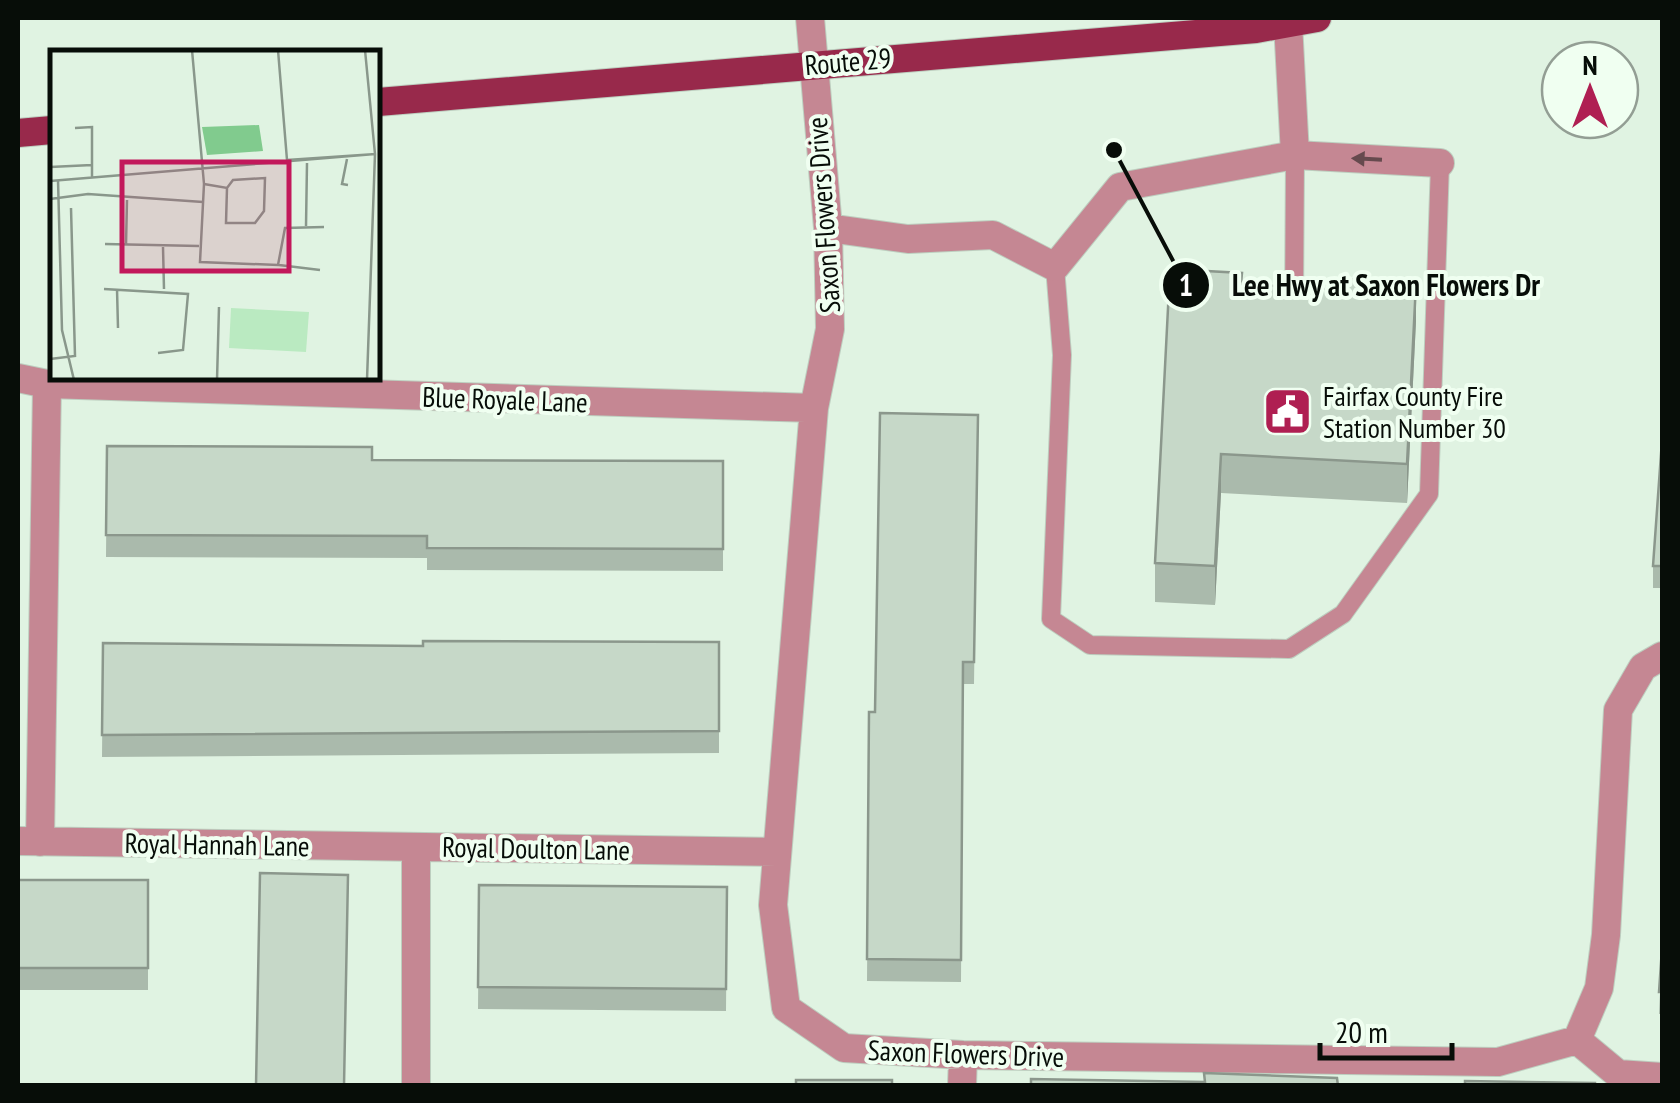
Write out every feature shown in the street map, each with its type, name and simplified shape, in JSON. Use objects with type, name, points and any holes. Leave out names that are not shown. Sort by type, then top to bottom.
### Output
[{"type":"main road","name":"Route 29","points":[[380,102],[1318,18]]},
{"type":"main road","points":[[18,133],[50,130]]},
{"type":"street","name":"Saxon Flowers Drive","points":[[810,18],[828,228],[830,330],[814,408],[772,905],[786,1008],[844,1048],[1391,1074],[1498,1062],[1577,1040]]},
{"type":"street","points":[[1288,23],[1295,155]]},
{"type":"street","points":[[828,228],[908,239],[994,235],[1055,267],[1120,187],[1295,155],[1440,163]]},
{"type":"street","name":"Blue Royale Lane","points":[[18,378],[47,384],[814,408]]},
{"type":"street","points":[[29,841],[47,384]]},
{"type":"street","points":[[1662,656],[1643,667],[1618,710],[1606,935],[1599,988],[1577,1040],[1618,1074],[1662,1077]]},
{"type":"street","name":"Royal Hannah Lane","points":[[29,841],[416,846]]},
{"type":"street","name":"Royal Doulton Lane","points":[[416,1086],[416,846],[776,852]]},
{"type":"street","points":[[962,1086],[963,1055]]},
{"type":"lane","points":[[1294,316],[1295,155]]},
{"type":"lane","points":[[1055,267],[1062,356],[1051,619],[1090,645],[1289,649],[1343,614],[1430,494],[1440,163]]},
{"type":"building","name":"Fairfax County Fire Station Number 30","points":[[1170,269],[1242,273],[1241,284],[1345,290],[1346,279],[1416,283],[1407,464],[1221,454],[1215,566],[1155,563]]},
{"type":"building","points":[[880,413],[978,415],[974,662],[963,662],[961,960],[867,959],[869,712],[875,712]]},
{"type":"building","points":[[1662,440],[1662,566],[1653,566]]},
{"type":"building","points":[[107,446],[372,447],[372,460],[723,461],[723,549],[427,548],[427,536],[106,535]]},
{"type":"building","points":[[423,641],[719,642],[719,731],[102,735],[103,643],[423,646]]},
{"type":"building","points":[[260,873],[348,875],[344,1086],[256,1086]]},
{"type":"building","points":[[18,880],[148,880],[148,968],[18,968]]},
{"type":"building","points":[[479,885],[727,887],[726,989],[478,987]]},
{"type":"building","points":[[1662,948],[1662,992],[1659,992]]},
{"type":"building","points":[[1204,1073],[1337,1078],[1338,1086],[1031,1086],[1031,1079],[1205,1082]]},
{"type":"building","points":[[796,1080],[892,1080],[892,1086],[796,1086]]},
{"type":"building","points":[[1465,1081],[1595,1083],[1595,1086],[1465,1086]]},
{"type":"building","points":[[474,1085],[664,1086],[474,1086]]},
{"type":"place","name":"Lee Hwy at Saxon Flowers Dr","points":[[1114,150]]},
{"type":"place","name":"Fairfax County Fire Station Number 30","points":[[1288,411]]}]
